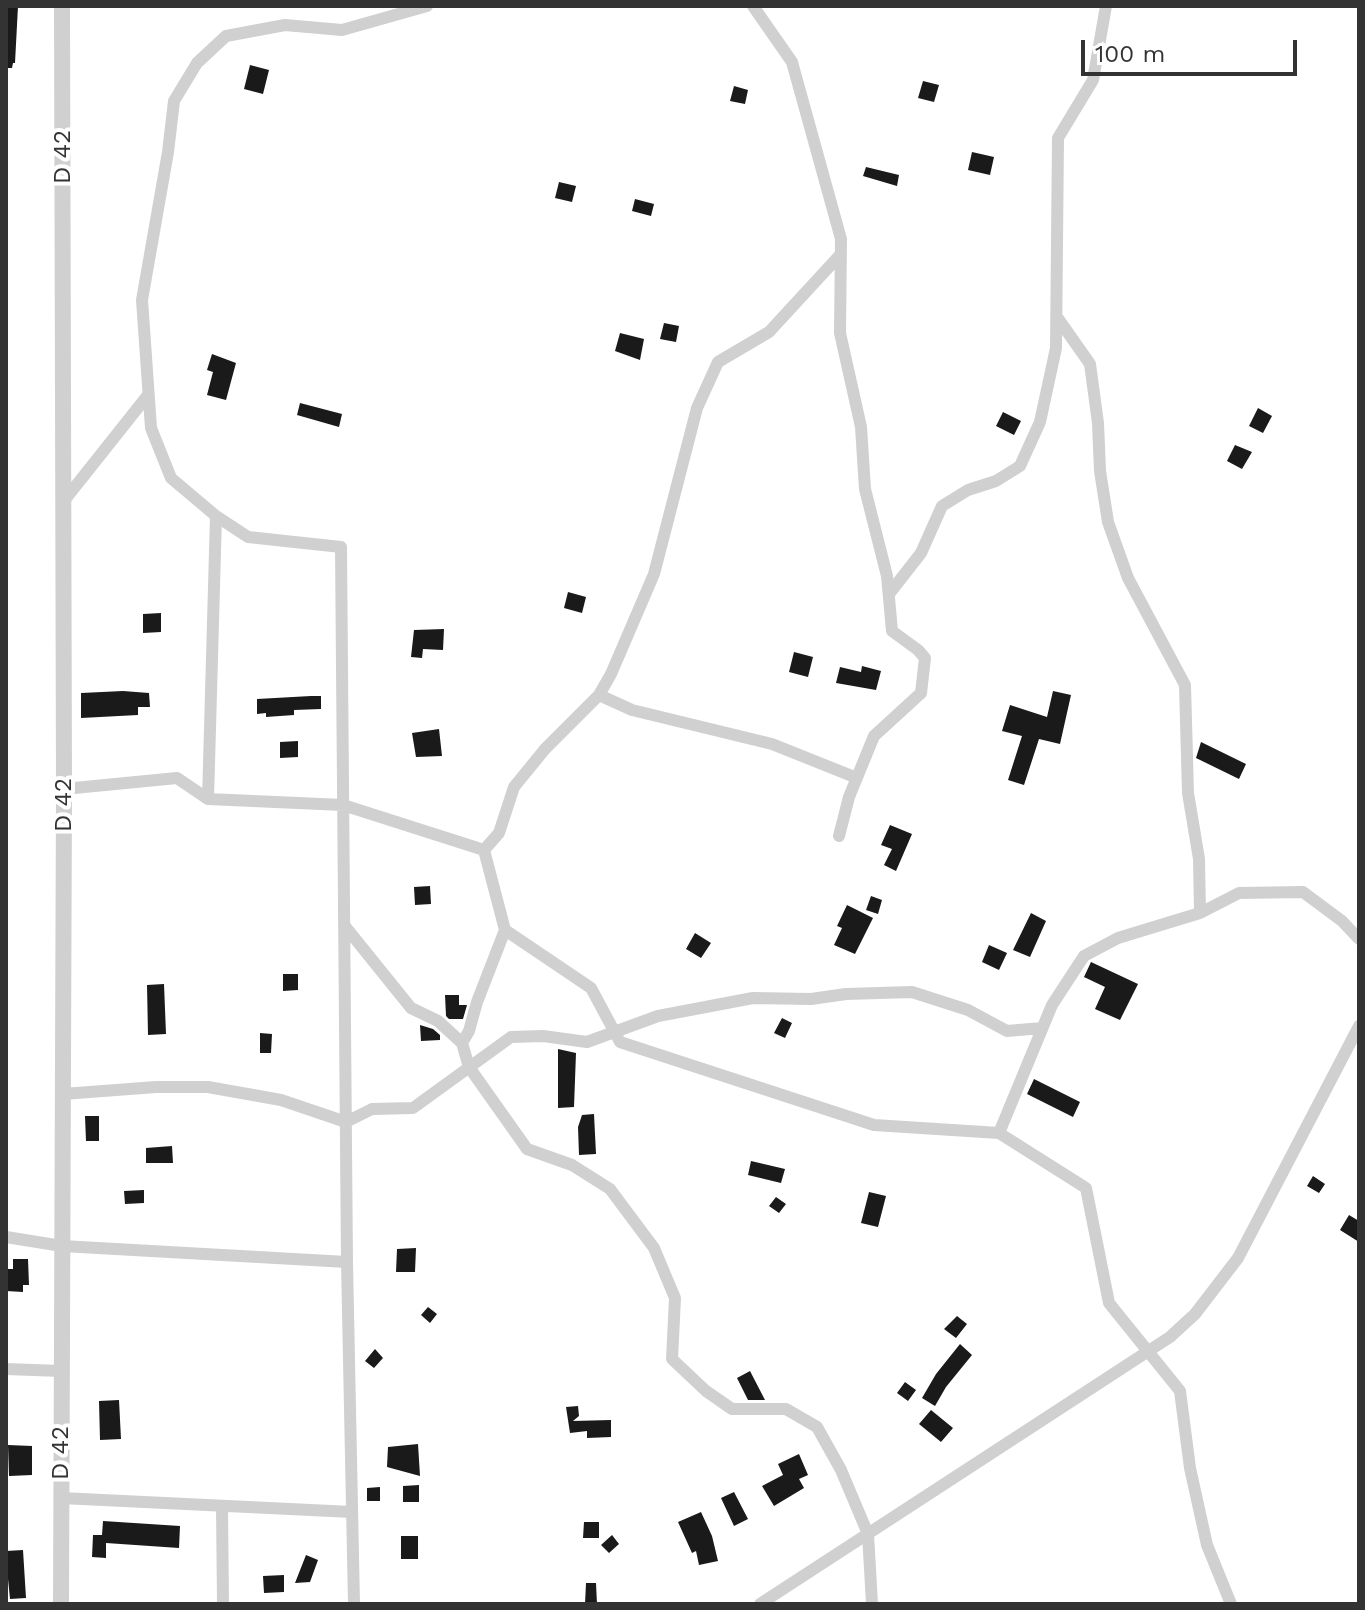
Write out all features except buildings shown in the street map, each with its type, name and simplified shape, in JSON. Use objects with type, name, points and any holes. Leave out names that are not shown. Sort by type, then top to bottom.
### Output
[{"type":"street","name":"D 42","points":[[61,1604],[64,789],[62,6]]},
{"type":"street","points":[[354,1604],[347,1262],[341,547],[248,537],[216,516],[171,478],[151,428],[142,300],[166,168],[174,101],[197,63],[226,36],[285,25],[342,30],[427,6]]},
{"type":"street","points":[[753,6],[792,62],[841,239],[840,333],[861,427],[865,489],[887,576],[892,631],[925,658],[921,693],[874,736],[839,836]]},
{"type":"street","points":[[889,594],[921,553],[942,506],[1020,466],[1040,422],[1056,348],[1058,138],[1093,80],[1106,6]]},
{"type":"street","points":[[484,850],[499,833],[514,787],[545,749],[599,695],[654,574],[697,408],[718,362],[769,332],[840,255]]},
{"type":"street","points":[[1057,317],[1090,364],[1108,522],[1128,578],[1185,685],[1188,793],[1199,859],[1200,913]]},
{"type":"street","points":[[63,502],[148,395]]},
{"type":"street","points":[[208,799],[216,516]]},
{"type":"street","points":[[599,695],[632,710],[772,744],[857,778]]},
{"type":"street","points":[[64,789],[177,778],[208,799],[343,805],[484,850]]},
{"type":"street","points":[[462,1043],[505,930],[484,850]]},
{"type":"street","points":[[999,1133],[1052,1005],[1084,956],[1118,938],[1200,913],[1239,893],[1303,892],[1342,921],[1359,939]]},
{"type":"street","points":[[344,925],[411,1008],[438,1021],[462,1043],[469,1067],[527,1149],[572,1165],[610,1189],[654,1248],[675,1298],[672,1359],[706,1391],[732,1409],[786,1409],[817,1427],[841,1470],[868,1534],[872,1604]]},
{"type":"street","points":[[505,930],[591,988],[620,1042],[874,1125],[999,1133],[1086,1188],[1109,1303],[1180,1391],[1190,1468],[1207,1545],[1231,1604]]},
{"type":"street","points":[[63,1094],[156,1087],[208,1087],[281,1100],[346,1122],[372,1109],[413,1108],[511,1037],[543,1036],[587,1042],[658,1016],[753,998],[811,999],[846,994],[912,992],[968,1010],[1007,1031],[1042,1028]]},
{"type":"street","points":[[760,1604],[1170,1337],[1195,1314],[1238,1258],[1359,1026]]},
{"type":"street","points":[[6,1237],[62,1246],[347,1262]]},
{"type":"street","points":[[6,1369],[61,1371]]},
{"type":"street","points":[[61,1498],[352,1512]]},
{"type":"street","points":[[222,1507],[223,1604]]}]
